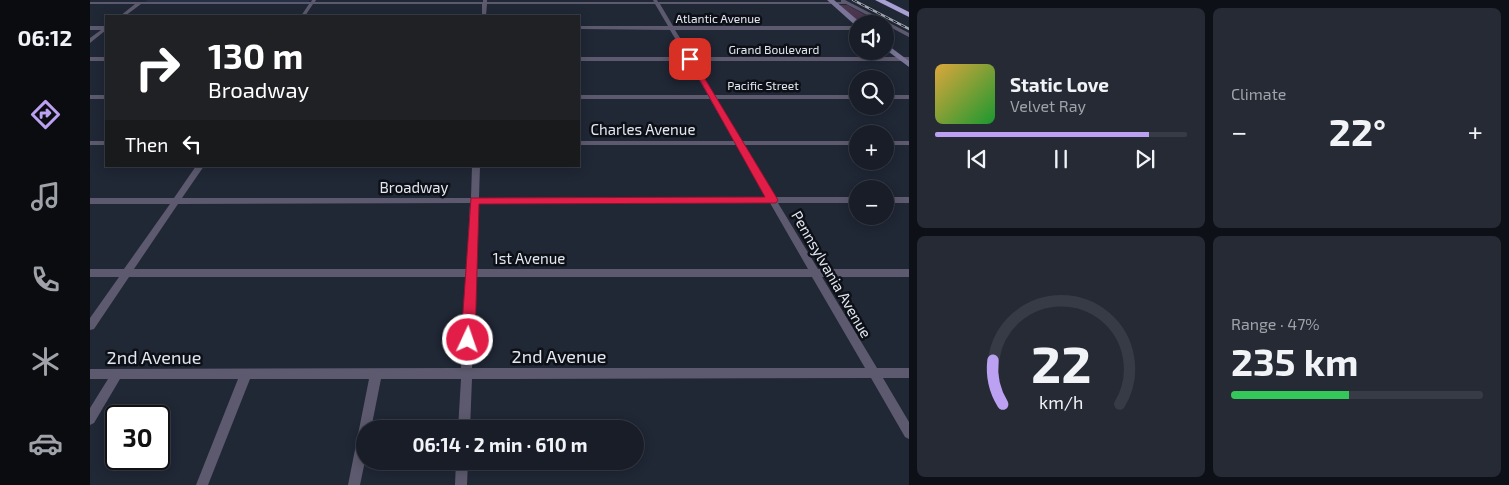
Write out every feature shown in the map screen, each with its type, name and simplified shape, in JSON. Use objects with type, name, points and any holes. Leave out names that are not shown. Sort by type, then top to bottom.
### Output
[{"type":"highway","points":[[879,0],[909,13]]},
{"type":"highway","points":[[886,0],[909,13]]},
{"type":"highway","points":[[897,0],[909,6]]},
{"type":"street","points":[[842,0],[909,35]]},
{"type":"street","points":[[123,15],[142,2]]},
{"type":"street","points":[[304,15],[313,2]]},
{"type":"street","points":[[484,15],[485,2]]},
{"type":"street","name":"Pennsylvania Avenue","points":[[656,2],[909,433]]},
{"type":"street","points":[[831,2],[849,16]]},
{"type":"street","points":[[90,3],[848,3]]},
{"type":"street","points":[[90,28],[105,28]]},
{"type":"street","name":"Atlantic Avenue","points":[[580,28],[849,28]]},
{"type":"street","points":[[90,41],[105,29]]},
{"type":"street","points":[[894,51],[905,59],[909,65]]},
{"type":"street","points":[[90,59],[105,59]]},
{"type":"street","name":"Grand Boulevard","points":[[580,59],[905,59]]},
{"type":"street","points":[[90,97],[105,97]]},
{"type":"street","name":"Pacific Street","points":[[580,97],[849,97]]},
{"type":"street","points":[[894,97],[909,97]]},
{"type":"street","points":[[90,143],[105,143]]},
{"type":"street","name":"Charles Avenue","points":[[580,143],[849,143]]},
{"type":"street","points":[[894,143],[909,143]]},
{"type":"street","points":[[90,326],[199,167]]},
{"type":"street","points":[[464,420],[476,167]]},
{"type":"street","name":"Broadway","points":[[90,200],[849,200]]},
{"type":"street","points":[[894,200],[909,200]]},
{"type":"street","name":"1st Avenue","points":[[90,273],[909,273]]},
{"type":"street","name":"2nd Avenue","points":[[90,374],[909,373]]},
{"type":"street","points":[[90,419],[117,374]]},
{"type":"street","points":[[202,485],[246,374]]},
{"type":"street","points":[[354,485],[376,374]]},
{"type":"street","points":[[461,485],[462,470]]},
{"type":"shaded area","points":[[148,0],[310,0],[308,2],[146,2]]},
{"type":"shaded area","points":[[839,5],[847,5],[865,15],[851,15]]},
{"type":"railway","points":[[853,0],[909,29]]},
{"type":"route","points":[[468,340],[474,200],[773,200],[690,59]]}]
